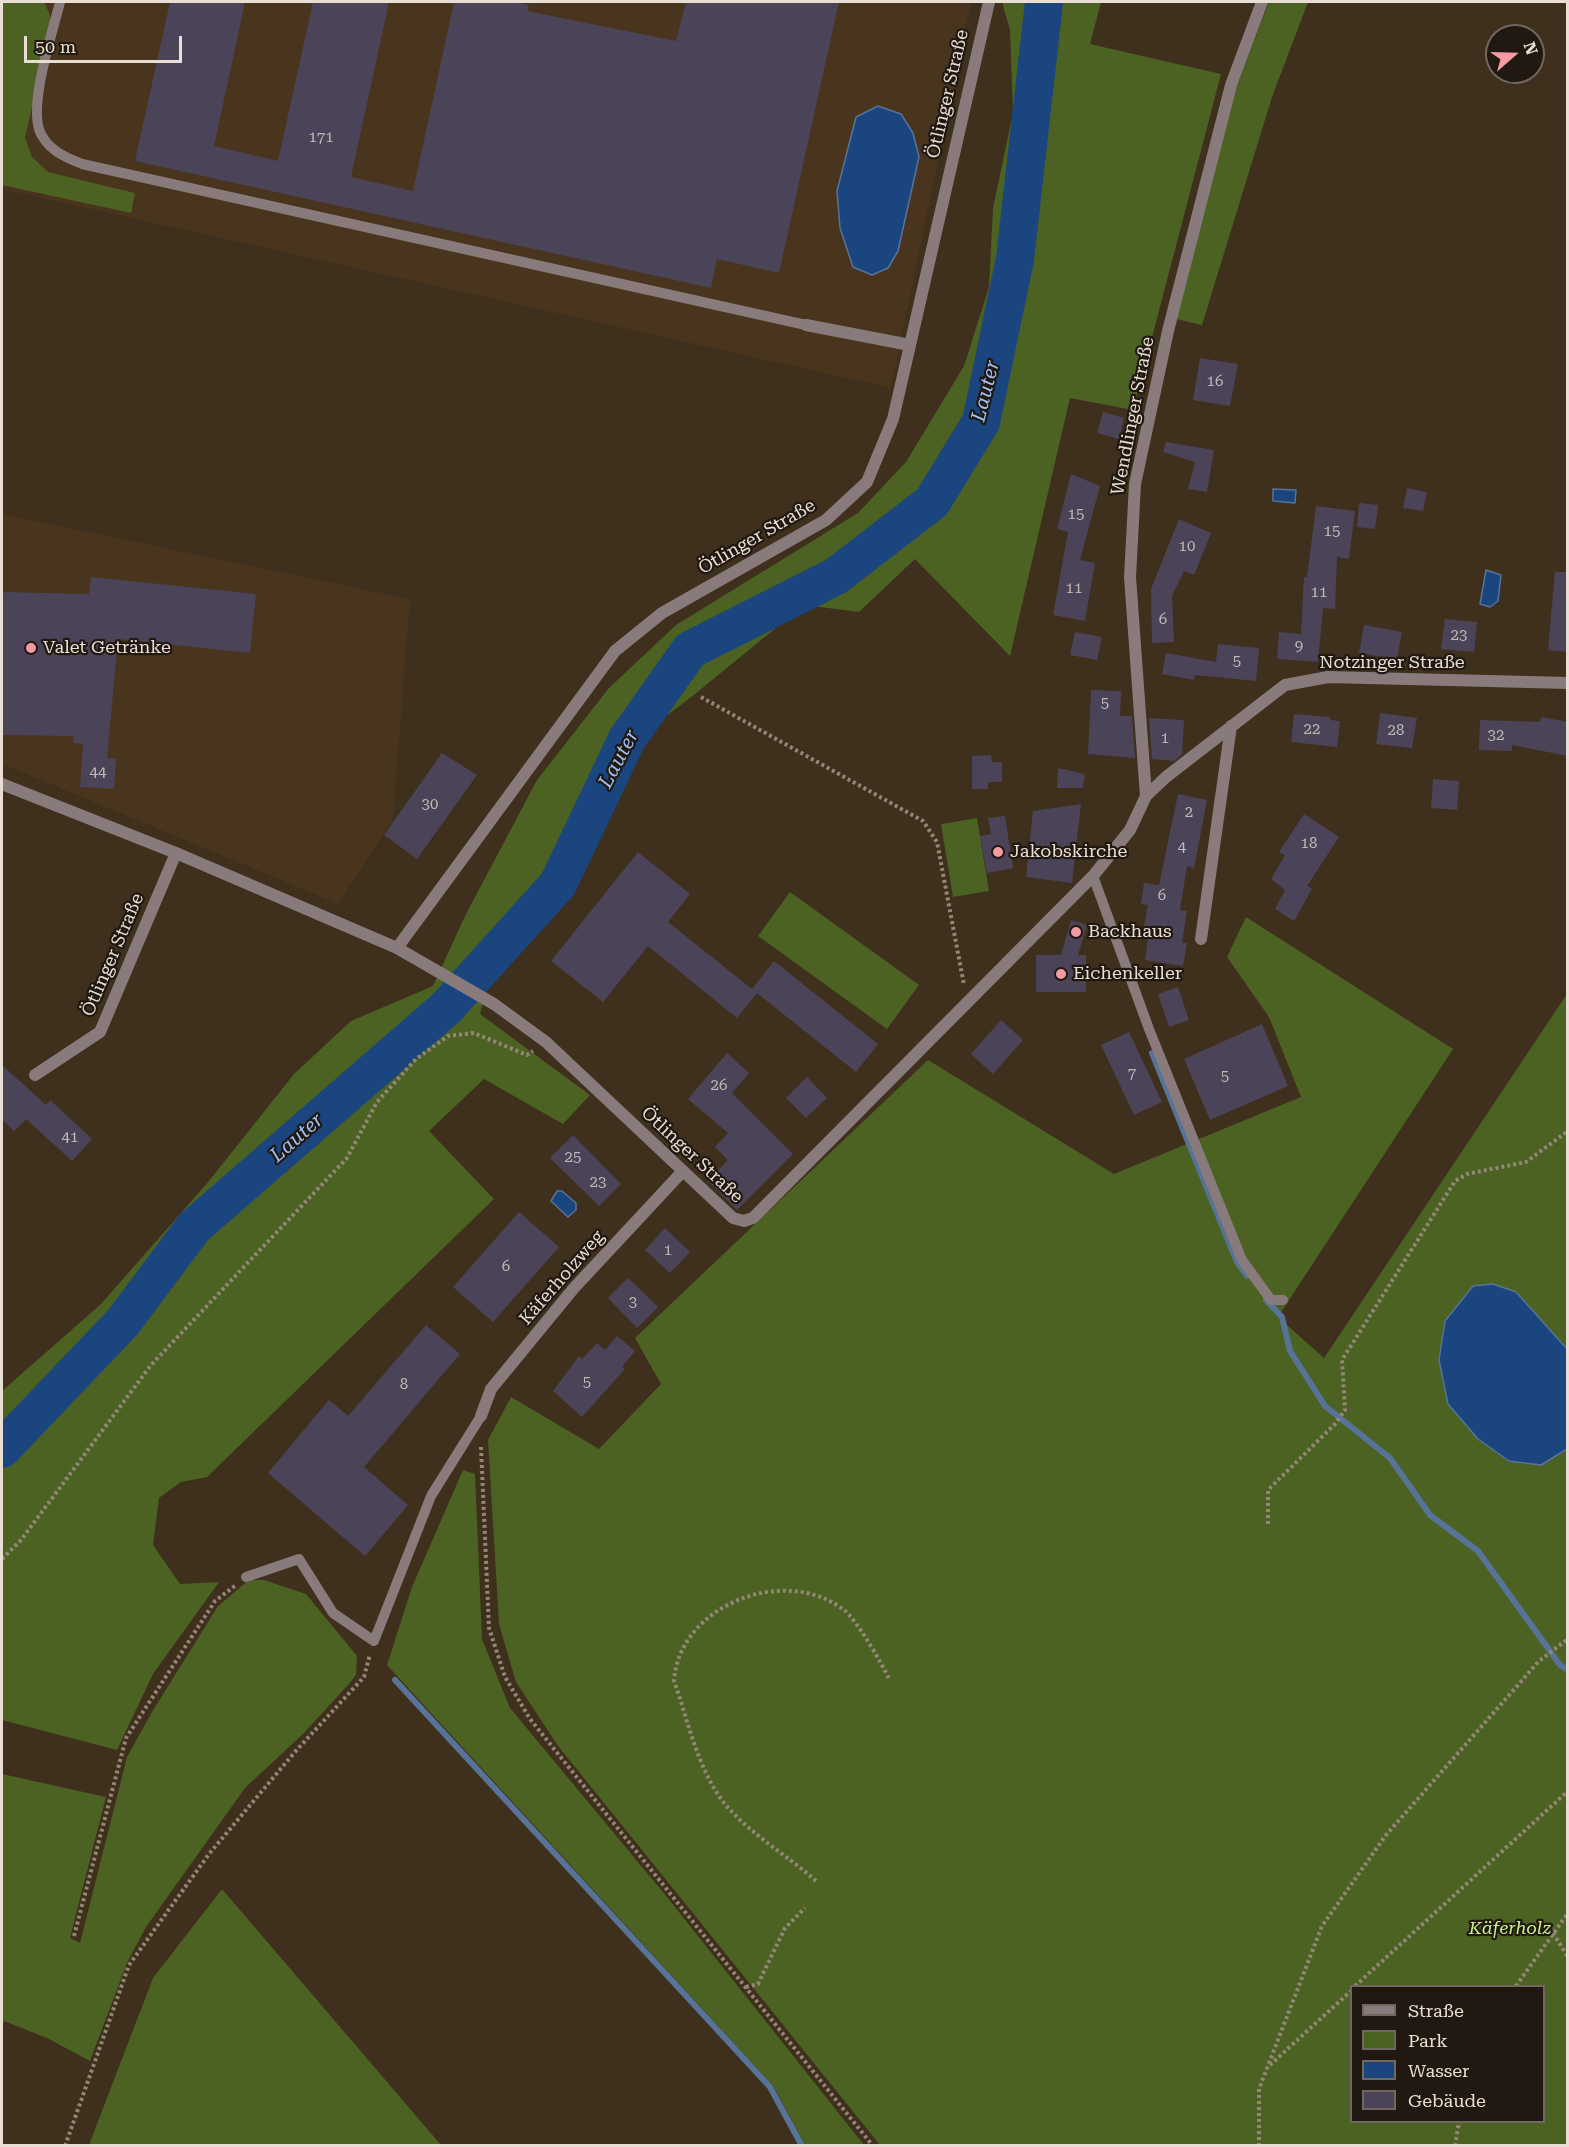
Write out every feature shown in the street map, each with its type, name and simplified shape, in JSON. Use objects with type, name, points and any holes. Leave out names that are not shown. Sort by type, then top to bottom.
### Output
[{"type":"street","name":"Ötlinger Straße","points":[[397,948],[615,651],[662,613],[826,520],[867,482],[893,419],[989,2]]},
{"type":"street","name":"Wendlinger Straße","points":[[1146,796],[1130,577],[1135,484],[1168,332],[1232,85],[1262,2]]},
{"type":"street","points":[[806,325],[909,345]]},
{"type":"street","name":"Notzinger Straße","points":[[1146,796],[1166,777],[1285,685],[1328,677],[1568,683]]},
{"type":"street","points":[[1201,939],[1231,726]]},
{"type":"street","name":"Ötlinger Straße","points":[[2,784],[176,853],[397,948],[430,966],[494,1004],[546,1042],[682,1172],[733,1218],[744,1221],[753,1218],[1093,876],[1130,830],[1146,796]]},
{"type":"street","name":"Ötlinger Straße","points":[[35,1075],[100,1032],[176,853]]},
{"type":"street","name":"Käferholzweg","points":[[481,1416],[490,1389],[574,1288],[682,1172]]},
{"type":"lane","points":[[60,2],[38,100],[37,119],[40,133],[60,155],[81,164],[806,325]]},
{"type":"lane","points":[[1093,876],[1149,1029],[1242,1260],[1271,1300],[1283,1300]]},
{"type":"lane","points":[[246,1577],[299,1559],[333,1613],[374,1641],[431,1496],[481,1416]]},
{"type":"path","points":[[701,697],[922,821],[937,842],[967,1003]]},
{"type":"path","points":[[2,1559],[21,1540],[151,1365],[347,1158],[377,1102],[416,1059],[448,1036],[474,1033],[527,1055],[546,1042]]},
{"type":"path","points":[[1268,1524],[1268,1490],[1335,1424],[1345,1410],[1342,1360],[1455,1180],[1467,1174],[1526,1162],[1568,1131]]},
{"type":"path","points":[[481,1445],[489,1628],[505,1677],[530,1719],[873,2145]]},
{"type":"path","points":[[74,1936],[126,1738],[215,1601],[246,1577]]},
{"type":"path","points":[[816,1881],[787,1855],[745,1824],[724,1803],[708,1775],[674,1681],[675,1665],[682,1646],[698,1626],[718,1610],[749,1596],[777,1590],[804,1593],[828,1601],[846,1611],[889,1680]]},
{"type":"path","points":[[1259,2145],[1259,2089],[1322,1926],[1386,1834],[1539,1661],[1567,1639]]},
{"type":"path","points":[[65,2145],[129,1965],[209,1854],[294,1753],[364,1677],[374,1641]]},
{"type":"path","points":[[1357,1985],[1568,1791]]},
{"type":"path","points":[[746,1987],[759,1984],[785,1928],[805,1908]]},
{"type":"path","points":[[1517,1985],[1568,1913]]},
{"type":"path","points":[[1552,1933],[1568,1957]]},
{"type":"path","points":[[1268,2067],[1350,1992]]},
{"type":"path","points":[[1455,2145],[1459,2123]]},
{"type":"shaded area","points":[[2,2],[971,2],[891,388],[2,189]]},
{"type":"shaded area","points":[[2,514],[410,599],[393,820],[338,904],[2,764]]},
{"type":"green space","points":[[2,2],[44,2],[50,15],[50,30],[25,138],[32,157],[48,172],[135,193],[131,213],[2,185]]},
{"type":"green space","points":[[1002,2],[1101,2],[1090,44],[1221,74],[1133,410],[1070,398],[1010,656],[915,559],[859,612],[804,605],[654,725],[593,848],[556,900],[489,981],[480,1014],[590,1095],[563,1124],[484,1079],[429,1131],[494,1199],[207,1477],[181,1482],[159,1498],[153,1545],[180,1584],[219,1582],[153,1674],[117,1750],[2,1720],[2,1391],[101,1304],[209,1181],[294,1074],[351,1021],[433,986],[465,916],[537,780],[609,688],[676,625],[858,513],[906,462],[964,366],[989,287],[993,208],[1013,113],[1010,30]]},
{"type":"green space","points":[[1269,2],[1308,2],[1272,97],[1202,325],[1176,319],[1234,94]]},
{"type":"green space","points":[[977,818],[989,891],[953,897],[941,824]]},
{"type":"green space","points":[[790,892],[919,985],[887,1029],[758,936]]},
{"type":"green space","name":"Käferholz","points":[[1246,917],[1453,1049],[1278,1317],[1324,1358],[1567,994],[1567,2145],[880,2145],[558,1746],[516,1682],[499,1624],[488,1440],[511,1397],[599,1449],[661,1384],[635,1338],[928,1060],[1114,1174],[1301,1097],[1269,1017],[1227,957]]},
{"type":"green space","points":[[463,1470],[475,1474],[482,1639],[510,1708],[667,1897],[864,2145],[805,2145],[774,2087],[387,1665],[412,1587]]},
{"type":"green space","points":[[249,1580],[264,1580],[306,1594],[357,1656],[356,1675],[303,1734],[245,1788],[146,1927],[127,1963],[90,2061],[47,2038],[4,2021],[2,2027],[2,1774],[106,1797],[70,1938],[80,1943],[127,1757],[152,1712],[218,1606]]},
{"type":"green space","points":[[222,1889],[441,2145],[89,2145],[153,1978]]},
{"type":"water","points":[[878,106],[901,114],[913,133],[919,157],[898,251],[888,268],[872,275],[853,267],[840,228],[837,191],[856,117]]},
{"type":"water","points":[[1273,489],[1296,490],[1295,503],[1273,501]]},
{"type":"water","points":[[1486,570],[1501,575],[1498,601],[1490,607],[1480,604]]},
{"type":"water","points":[[557,1191],[562,1191],[576,1203],[576,1210],[568,1217],[551,1201]]},
{"type":"water","points":[[1493,1284],[1516,1292],[1567,1349],[1567,1449],[1541,1465],[1509,1461],[1478,1439],[1448,1404],[1439,1360],[1445,1321],[1473,1286]]},
{"type":"building","points":[[170,2],[245,2],[214,146],[278,161],[313,2],[389,2],[351,177],[413,191],[454,2],[515,2],[529,5],[527,11],[676,41],[686,2],[839,2],[779,273],[717,259],[711,288],[135,161]]},
{"type":"building","points":[[1200,358],[1238,364],[1230,406],[1193,400]]},
{"type":"building","points":[[1103,412],[1124,418],[1119,439],[1097,433]]},
{"type":"building","points":[[1166,442],[1214,450],[1207,492],[1188,489],[1195,462],[1163,452]]},
{"type":"building","points":[[1071,474],[1100,486],[1080,560],[1095,563],[1085,621],[1053,615],[1068,532],[1057,529]]},
{"type":"building","points":[[1407,488],[1427,492],[1423,511],[1403,508]]},
{"type":"building","points":[[1359,503],[1378,505],[1375,529],[1357,527]]},
{"type":"building","points":[[1316,506],[1355,511],[1349,559],[1337,557],[1335,609],[1323,608],[1318,662],[1277,659],[1279,632],[1301,634],[1304,577],[1307,577]]},
{"type":"building","points":[[1179,519],[1211,533],[1194,575],[1184,571],[1172,596],[1174,642],[1152,643],[1151,589]]},
{"type":"building","points":[[1555,572],[1568,572],[1568,652],[1548,650]]},
{"type":"building","points":[[91,577],[256,594],[250,653],[118,639],[107,758],[116,759],[114,789],[80,787],[83,744],[73,743],[74,736],[2,735],[2,592],[89,594]]},
{"type":"building","points":[[1445,619],[1477,622],[1474,652],[1441,649]]},
{"type":"building","points":[[1364,625],[1402,632],[1397,659],[1359,653]]},
{"type":"building","points":[[1075,632],[1102,637],[1097,660],[1070,655]]},
{"type":"building","points":[[1218,644],[1259,648],[1256,681],[1195,675],[1194,680],[1162,674],[1166,653],[1216,662]]},
{"type":"building","points":[[1091,690],[1121,691],[1120,716],[1132,716],[1135,758],[1088,754]]},
{"type":"building","points":[[1380,713],[1417,718],[1412,748],[1376,744]]},
{"type":"building","points":[[1294,714],[1330,717],[1330,720],[1340,721],[1337,747],[1291,742]]},
{"type":"building","points":[[1541,717],[1568,722],[1568,756],[1512,745],[1512,751],[1479,750],[1480,720],[1540,722]]},
{"type":"building","points":[[1149,718],[1184,720],[1182,754],[1174,761],[1152,759]]},
{"type":"building","points":[[442,753],[477,775],[417,859],[384,835]]},
{"type":"building","points":[[991,755],[992,762],[1002,762],[1002,782],[988,782],[988,789],[972,789],[972,756]]},
{"type":"building","points":[[1058,768],[1085,774],[1083,788],[1057,788]]},
{"type":"building","points":[[1433,779],[1459,781],[1457,810],[1431,808]]},
{"type":"building","points":[[1178,794],[1207,800],[1194,868],[1187,866],[1180,910],[1187,911],[1182,943],[1187,943],[1183,966],[1145,960],[1148,937],[1142,936],[1148,905],[1141,904],[1144,883],[1159,885]]},
{"type":"building","points":[[1081,804],[1072,883],[1026,877],[1033,811]]},
{"type":"building","points":[[1304,814],[1339,837],[1307,886],[1312,889],[1294,921],[1275,909],[1285,890],[1271,879],[1285,855],[1279,852]]},
{"type":"building","name":"Jakobskirche","points":[[1005,816],[1013,868],[987,873],[980,836],[991,834],[988,818]]},
{"type":"building","points":[[638,852],[690,894],[668,922],[752,989],[774,961],[878,1044],[856,1072],[757,993],[737,1018],[648,946],[603,1002],[551,961]]},
{"type":"building","name":"Eichenkeller","points":[[1071,920],[1087,925],[1078,955],[1086,955],[1086,992],[1036,992],[1036,955],[1061,955]]},
{"type":"building","points":[[1178,987],[1189,1020],[1169,1027],[1158,994]]},
{"type":"building","points":[[1001,1020],[1023,1040],[993,1074],[971,1054]]},
{"type":"building","points":[[1262,1024],[1288,1086],[1210,1120],[1184,1059]]},
{"type":"building","points":[[1129,1032],[1162,1102],[1134,1115],[1101,1045]]},
{"type":"building","points":[[727,1053],[749,1073],[732,1093],[793,1154],[737,1210],[708,1181],[728,1160],[715,1147],[728,1133],[688,1099]]},
{"type":"building","points":[[2,1065],[46,1105],[50,1100],[92,1139],[72,1161],[26,1119],[14,1131],[2,1120]]},
{"type":"building","points":[[807,1077],[827,1098],[806,1118],[786,1098]]},
{"type":"building","points":[[573,1135],[621,1184],[599,1206],[550,1158]]},
{"type":"building","points":[[519,1212],[559,1247],[493,1322],[453,1287]]},
{"type":"building","points":[[665,1228],[690,1252],[670,1273],[645,1250]]},
{"type":"building","points":[[628,1278],[658,1307],[637,1328],[608,1298]]},
{"type":"building","points":[[426,1325],[460,1354],[364,1467],[408,1505],[365,1556],[268,1473],[329,1400],[348,1416]]},
{"type":"building","points":[[617,1336],[635,1351],[622,1367],[625,1369],[582,1417],[553,1391],[579,1356],[582,1359],[597,1343],[605,1350]]},
{"type":"waterway","name":"Lauter","points":[[2,1449],[123,1322],[194,1227],[446,1008],[558,884],[627,739],[690,650],[836,576],[932,502],[981,422],[1015,259],[1044,2]]},
{"type":"waterway","points":[[1152,1053],[1237,1262],[1247,1276]]},
{"type":"waterway","points":[[1266,1300],[1282,1317],[1290,1351],[1325,1406],[1390,1458],[1430,1515],[1478,1551],[1560,1665],[1568,1670]]},
{"type":"waterway","points":[[395,1680],[770,2087],[802,2146]]},
{"type":"place","name":"Valet Getränke","points":[[31,648]]},
{"type":"place","name":"Jakobskirche","points":[[998,852]]},
{"type":"place","name":"Backhaus","points":[[1076,932]]},
{"type":"place","name":"Eichenkeller","points":[[1061,974]]}]
